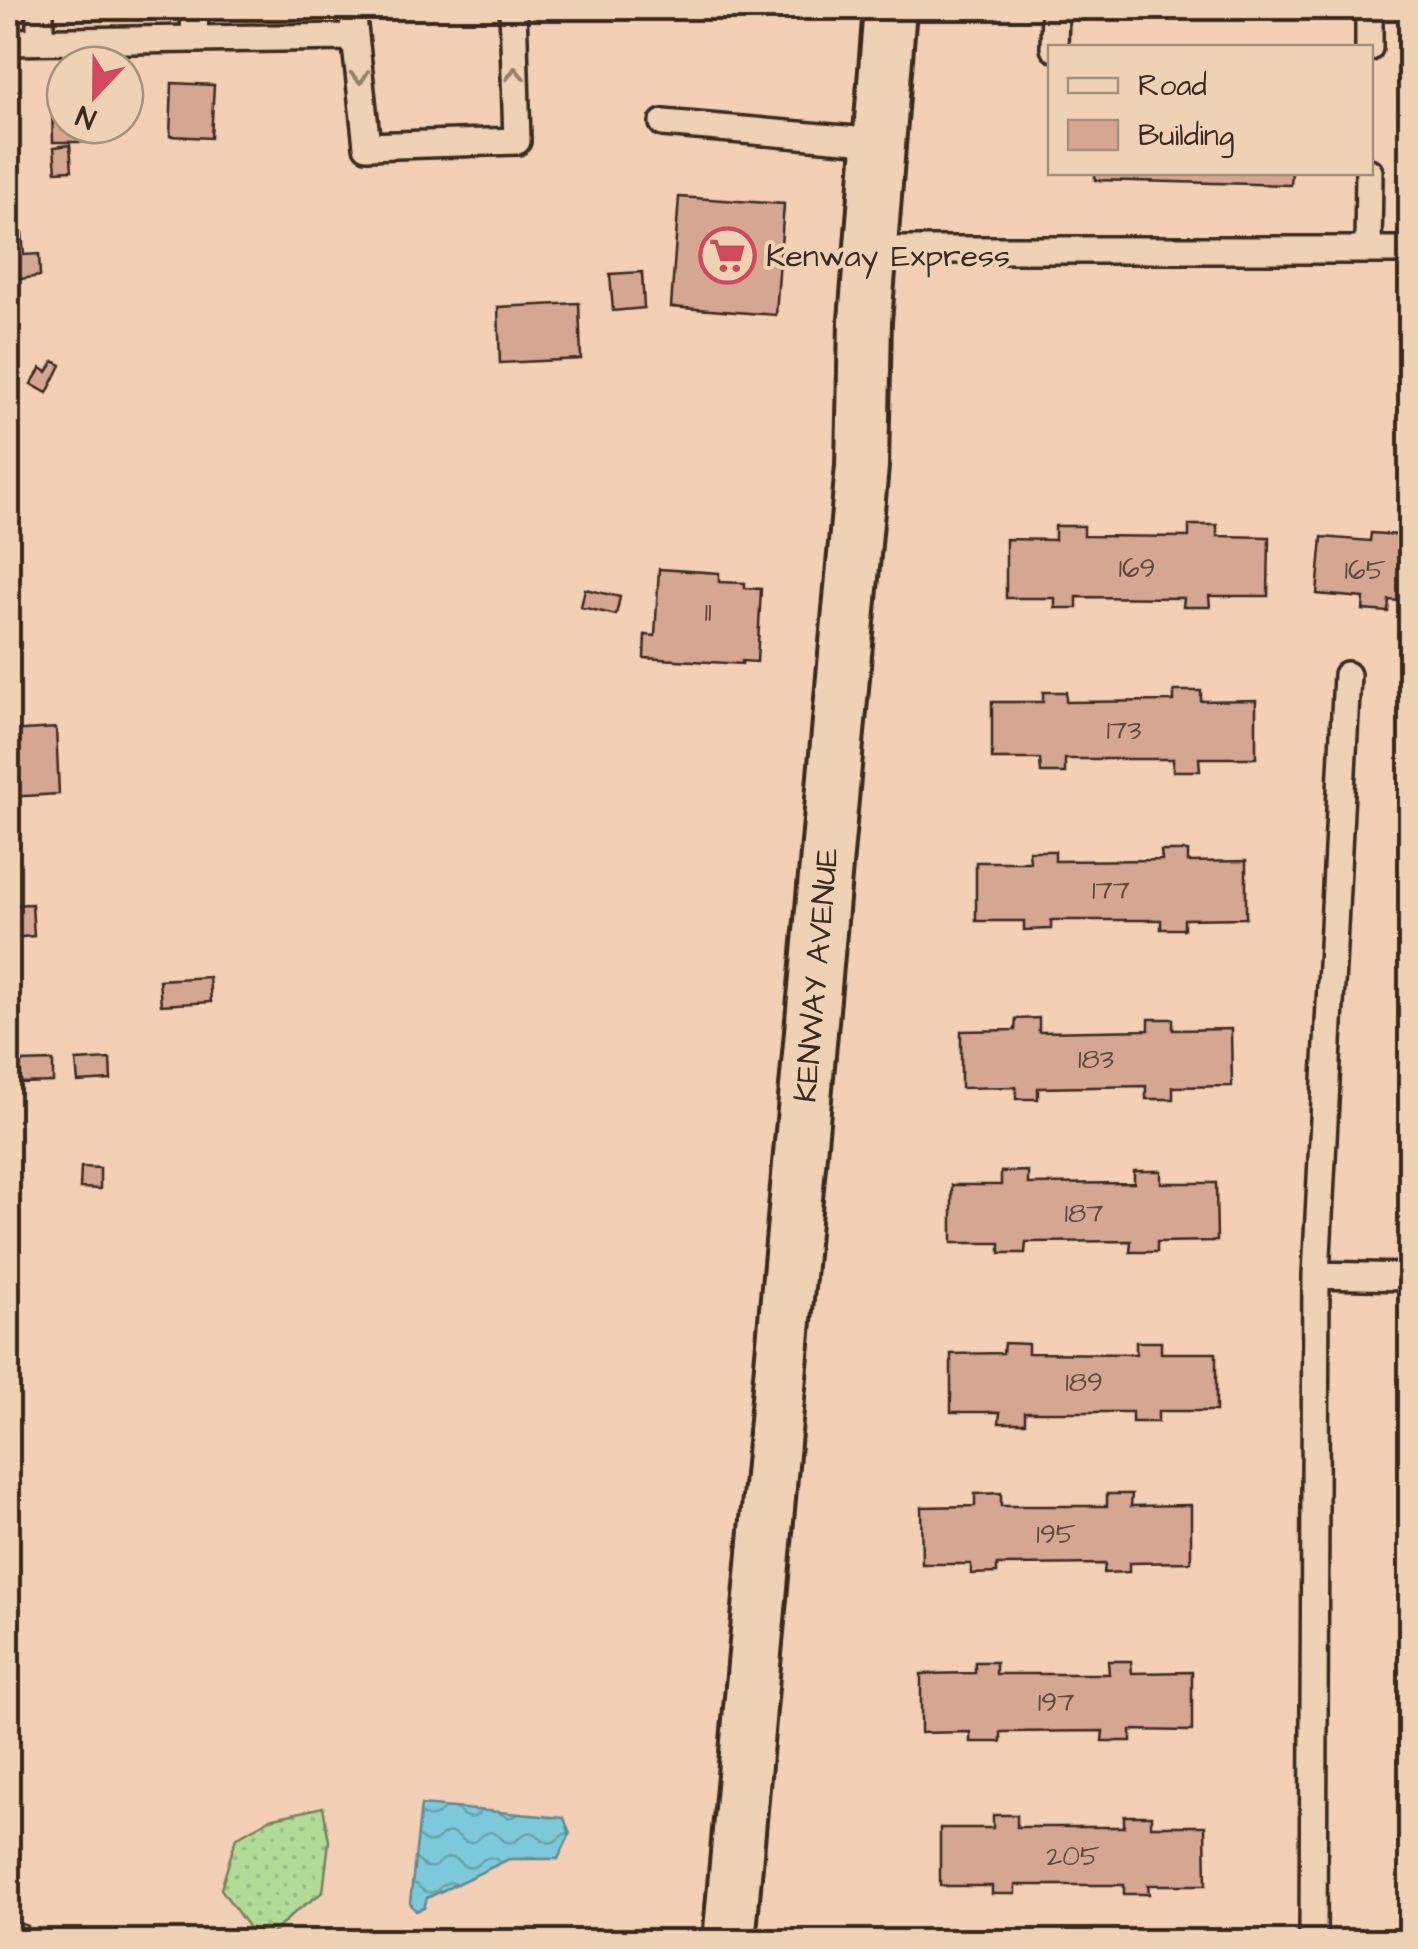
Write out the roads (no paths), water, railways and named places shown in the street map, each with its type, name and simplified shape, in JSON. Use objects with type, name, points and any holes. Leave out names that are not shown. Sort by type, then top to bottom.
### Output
[{"type":"street","name":"KENWAY AVENUE","points":[[730,1942],[862,466],[864,321],[890,8]]},
{"type":"lane","points":[[40,8],[40,41]]},
{"type":"lane","points":[[194,39],[195,8]]},
{"type":"lane","points":[[352,8],[367,146],[517,141],[513,8]]},
{"type":"lane","points":[[1054,45],[1055,8]]},
{"type":"lane","points":[[1369,8],[1369,45]]},
{"type":"lane","points":[[8,42],[356,36]]},
{"type":"lane","points":[[663,123],[879,142]]},
{"type":"lane","points":[[1368,175],[1368,250]]},
{"type":"lane","points":[[870,250],[1410,250]]},
{"type":"lane","points":[[1313,1942],[1316,1275],[1348,674]]},
{"type":"lane","points":[[1316,1275],[1410,1277]]},
{"type":"water","points":[[421,1805],[564,1818],[570,1834],[558,1859],[509,1859],[427,1898],[424,1908],[416,1911],[410,1903]]},
{"type":"place","name":"Kenway Express","points":[[727,256]]}]
